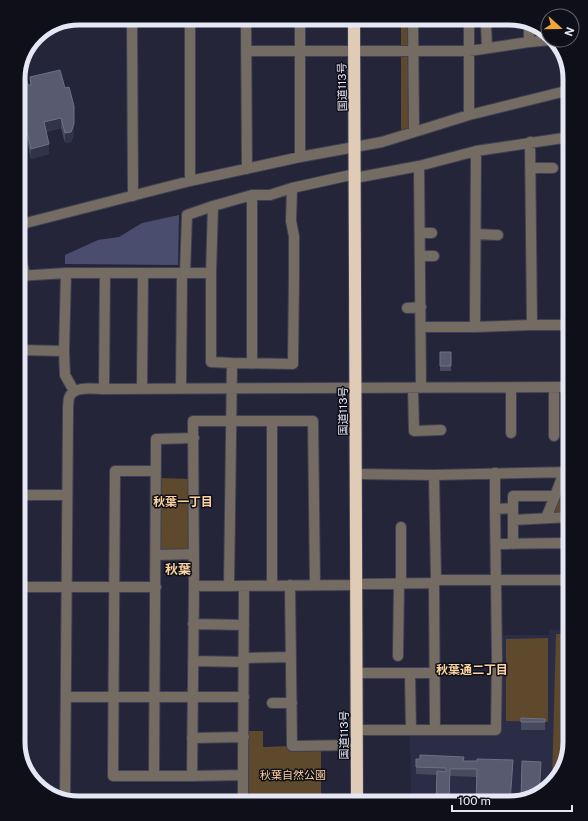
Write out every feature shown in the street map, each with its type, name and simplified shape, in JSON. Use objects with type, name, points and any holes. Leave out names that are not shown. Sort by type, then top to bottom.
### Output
[{"type":"highway","name":"国道113号","points":[[354,25],[357,796]]},
{"type":"street","points":[[132,25],[133,196]]},
{"type":"street","points":[[190,25],[190,181]]},
{"type":"street","points":[[246,25],[247,169]]},
{"type":"street","points":[[300,25],[300,157]]},
{"type":"street","points":[[413,25],[414,131]]},
{"type":"street","points":[[469,25],[469,115]]},
{"type":"street","points":[[486,25],[487,48]]},
{"type":"street","points":[[529,29],[529,42]]},
{"type":"street","points":[[247,51],[469,51],[540,41]]},
{"type":"street","points":[[25,223],[190,181],[300,157],[382,142],[469,115],[563,92]]},
{"type":"street","points":[[181,388],[183,273],[187,215],[252,195],[270,195],[292,188],[419,166],[476,151],[563,138]]},
{"type":"street","points":[[530,142],[532,325]]},
{"type":"street","points":[[475,327],[476,151]]},
{"type":"street","points":[[419,166],[421,327],[414,431],[441,430]]},
{"type":"street","points":[[531,168],[554,168]]},
{"type":"street","points":[[213,206],[211,362],[293,364],[294,236],[291,221],[292,188]]},
{"type":"street","points":[[252,195],[252,363]]},
{"type":"street","points":[[420,233],[432,233]]},
{"type":"street","points":[[476,234],[498,235]]},
{"type":"street","points":[[420,256],[434,256]]},
{"type":"street","points":[[25,276],[66,272],[211,273]]},
{"type":"street","points":[[66,272],[64,351],[65,375],[74,391]]},
{"type":"street","points":[[104,273],[104,389]]},
{"type":"street","points":[[142,389],[143,273]]},
{"type":"street","points":[[408,308],[420,307]]},
{"type":"street","points":[[421,327],[563,325]]},
{"type":"street","points":[[25,350],[64,351]]},
{"type":"street","points":[[229,586],[232,363]]},
{"type":"street","points":[[65,794],[68,414],[69,396],[74,391],[79,389],[181,388],[563,387]]},
{"type":"street","points":[[511,388],[511,433]]},
{"type":"street","points":[[554,388],[554,436]]},
{"type":"street","points":[[192,776],[194,421],[313,421],[315,585]]},
{"type":"street","points":[[272,421],[272,586]]},
{"type":"street","points":[[154,776],[156,439],[194,438]]},
{"type":"street","points":[[156,471],[115,471],[113,776],[243,775]]},
{"type":"street","points":[[356,474],[563,472]]},
{"type":"street","points":[[357,730],[496,730],[497,658],[495,473]]},
{"type":"street","points":[[434,474],[435,730]]},
{"type":"street","points":[[546,518],[563,480]]},
{"type":"street","points":[[25,495],[67,495]]},
{"type":"street","points":[[513,544],[513,496],[555,496]]},
{"type":"street","points":[[495,509],[513,508]]},
{"type":"street","points":[[513,520],[563,517]]},
{"type":"street","points":[[398,656],[401,527]]},
{"type":"street","points":[[496,544],[563,543]]},
{"type":"street","points":[[156,556],[194,554]]},
{"type":"street","points":[[194,586],[400,584],[496,580],[563,580]]},
{"type":"street","points":[[290,585],[292,746],[357,745]]},
{"type":"street","points":[[25,587],[156,586]]},
{"type":"street","points":[[243,796],[244,586]]},
{"type":"street","points":[[193,624],[244,625]]},
{"type":"street","points":[[193,661],[291,657]]},
{"type":"street","points":[[356,673],[435,673]]},
{"type":"street","points":[[410,674],[411,730]]},
{"type":"street","points":[[66,697],[244,697]]},
{"type":"street","points":[[272,703],[292,703]]},
{"type":"street","points":[[192,738],[244,737]]},
{"type":"shaded area","points":[[179,215],[178,265],[65,264],[65,255],[98,240],[119,237],[142,223]]},
{"type":"shaded area","points":[[549,630],[563,630],[563,749],[559,763],[552,775],[536,789],[516,796],[411,796],[410,734],[500,735],[503,635],[549,635]]},
{"type":"green space","points":[[401,25],[413,25],[414,131],[401,133]]},
{"type":"green space","points":[[156,478],[194,479],[194,554],[156,555]]},
{"type":"green space","points":[[563,478],[563,517],[548,517]]},
{"type":"green space","points":[[556,634],[563,634],[563,749],[559,763],[552,775]]},
{"type":"green space","points":[[548,638],[548,722],[506,721],[506,639]]},
{"type":"green space","name":"秋葉自然公園","points":[[244,731],[263,731],[263,747],[321,745],[321,796],[243,796]]},
{"type":"building","points":[[60,70],[65,88],[69,87],[74,106],[74,124],[71,132],[65,133],[61,118],[44,122],[49,144],[31,149],[25,122],[25,74],[28,85],[31,85],[30,77]]},
{"type":"building","points":[[440,352],[451,352],[451,366],[440,366]]},
{"type":"building","points":[[521,718],[545,719],[545,722],[521,722]]},
{"type":"building","points":[[420,755],[464,757],[463,761],[477,761],[477,759],[513,760],[510,796],[476,796],[477,769],[450,769],[449,796],[436,796],[437,771],[446,772],[446,768],[416,767],[416,759],[420,759]]},
{"type":"building","points":[[522,761],[541,762],[540,787],[521,795]]},
{"type":"district","name":"秋葉一丁目","points":[[183,502]]},
{"type":"district","name":"秋葉","points":[[178,569]]},
{"type":"district","name":"秋葉通二丁目","points":[[472,670]]}]
